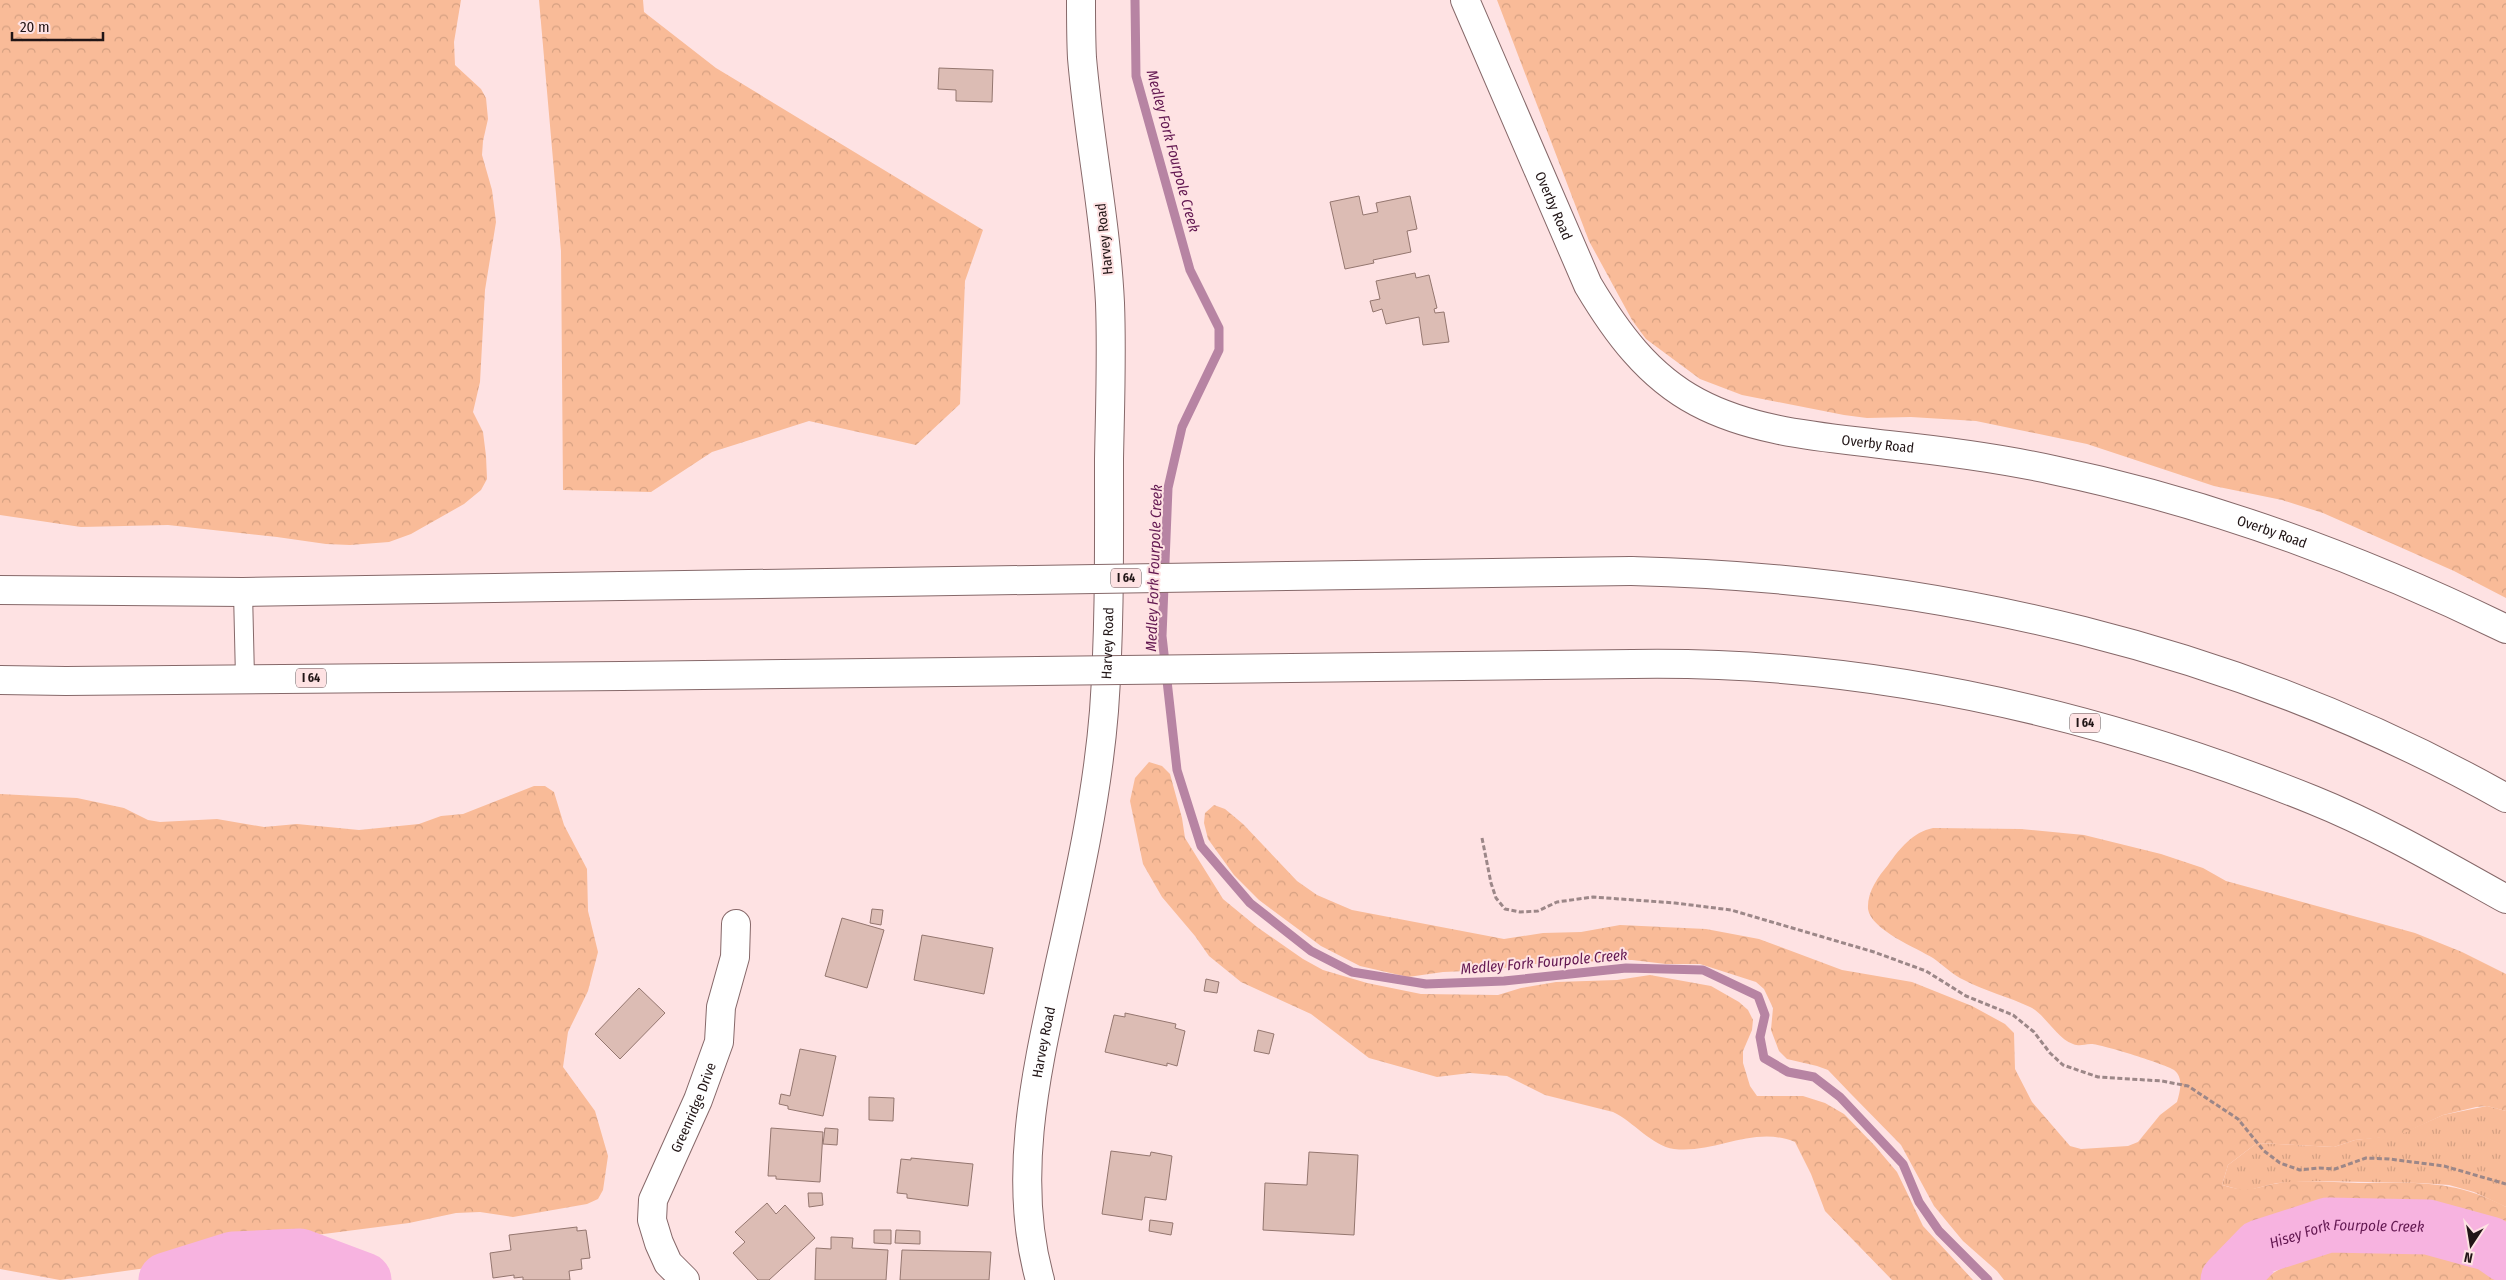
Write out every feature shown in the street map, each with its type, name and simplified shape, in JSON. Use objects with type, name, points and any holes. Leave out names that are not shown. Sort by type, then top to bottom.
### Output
[{"type":"main road","name":"Harvey Road","points":[[1040,1280],[1030,1238],[1026,1197],[1029,1133],[1039,1063],[1085,846],[1099,769],[1104,708],[1109,520],[1110,304],[1104,224],[1082,57],[1081,0]]},
{"type":"main road","name":"Overby Road","points":[[1465,0],[1588,285],[1609,320],[1630,349],[1662,379],[1697,402],[1731,416],[1769,428],[1976,456],[2054,470],[2207,510],[2407,582],[2506,629]]},
{"type":"main road","name":"I 64","points":[[0,590],[243,592],[1631,571],[1711,573],[1820,582],[1927,597],[2038,620],[2146,648],[2253,682],[2357,723],[2455,769],[2506,798]]},
{"type":"main road","name":"I 64","points":[[0,680],[622,676],[1632,664],[1738,665],[1810,670],[1894,681],[2001,702],[2108,728],[2216,764],[2315,801],[2414,848],[2506,899]]},
{"type":"main road","name":"Greenridge Drive","points":[[685,1280],[668,1263],[659,1243],[652,1220],[654,1200],[698,1100],[719,1042],[721,1007],[735,956],[736,924]]},
{"type":"lane","points":[[243,592],[245,678]]},
{"type":"path","points":[[1482,838],[1496,898],[1505,909],[1520,912],[1538,910],[1558,902],[1593,897],[1675,903],[1731,910],[1874,952],[1926,970],[1966,996],[2013,1015],[2034,1032],[2062,1065],[2098,1077],[2162,1081],[2188,1086],[2238,1119],[2264,1151],[2280,1163],[2300,1170],[2319,1168],[2335,1170],[2366,1158],[2389,1159],[2444,1166],[2506,1184]]},
{"type":"green space","points":[[0,0],[461,0],[454,42],[455,65],[481,89],[486,98],[488,119],[482,155],[492,190],[496,222],[485,290],[480,382],[473,412],[483,432],[486,456],[487,479],[481,490],[464,504],[411,534],[389,542],[350,545],[326,544],[168,525],[81,527],[0,515]]},
{"type":"green space","points":[[539,0],[643,0],[644,12],[716,68],[983,230],[965,281],[960,404],[916,445],[809,421],[712,452],[651,492],[563,490],[561,251]]},
{"type":"green space","points":[[1497,0],[2506,0],[2506,598],[2454,571],[2323,513],[2282,500],[2214,486],[2087,444],[1976,421],[1911,417],[1867,418],[1844,415],[1742,395],[1700,379],[1646,339],[1632,320],[1589,241]]},
{"type":"green space","points":[[1149,762],[1162,766],[1170,774],[1182,818],[1185,838],[1223,899],[1257,927],[1303,959],[1323,970],[1367,983],[1421,994],[1498,995],[1521,988],[1556,982],[1617,980],[1650,975],[1711,986],[1739,1002],[1748,1010],[1753,1020],[1752,1030],[1743,1051],[1743,1063],[1750,1086],[1757,1096],[1803,1096],[1825,1103],[1844,1114],[1897,1172],[1923,1226],[1973,1280],[1892,1280],[1825,1211],[1811,1174],[1795,1142],[1765,1137],[1750,1138],[1704,1148],[1674,1149],[1666,1147],[1651,1139],[1613,1112],[1545,1095],[1507,1076],[1470,1073],[1437,1077],[1369,1058],[1311,1014],[1241,982],[1209,956],[1195,936],[1162,897],[1143,864],[1130,801],[1135,778]]},
{"type":"green space","points":[[534,786],[545,786],[554,792],[564,825],[587,869],[588,911],[598,952],[588,991],[568,1032],[563,1067],[595,1111],[608,1156],[603,1190],[598,1199],[587,1204],[513,1217],[480,1212],[456,1213],[409,1223],[316,1235],[265,1232],[233,1246],[175,1264],[60,1280],[0,1269],[0,794],[77,798],[124,808],[148,820],[160,822],[217,819],[264,827],[297,824],[359,830],[419,824],[441,816],[463,814]]},
{"type":"green space","points":[[1214,805],[1225,809],[1243,824],[1297,881],[1317,895],[1352,910],[1504,939],[1543,933],[1581,932],[1620,925],[1706,929],[1759,939],[1842,970],[1912,982],[1972,1006],[2005,1024],[2014,1033],[2015,1069],[2032,1102],[2070,1146],[2081,1149],[2128,1146],[2138,1142],[2160,1115],[2177,1102],[2180,1081],[2177,1073],[2169,1067],[2133,1055],[2091,1044],[2073,1044],[2061,1037],[2041,1015],[2030,1007],[1960,978],[1933,958],[1896,938],[1877,924],[1871,917],[1868,909],[1871,891],[1897,853],[1919,833],[1933,828],[2021,829],[2084,835],[2161,854],[2203,868],[2226,881],[2415,933],[2462,952],[2506,974],[2506,1111],[2487,1106],[2476,1107],[2443,1115],[2398,1136],[2355,1140],[2334,1147],[2257,1143],[2228,1165],[2222,1185],[2250,1189],[2279,1183],[2315,1181],[2416,1183],[2451,1187],[2469,1191],[2506,1207],[2506,1244],[2461,1220],[2428,1213],[2375,1218],[2342,1214],[2307,1216],[2265,1232],[2218,1265],[2203,1280],[2004,1280],[1997,1271],[1963,1241],[1934,1206],[1901,1145],[1828,1070],[1787,1059],[1779,1051],[1771,1030],[1773,1008],[1764,989],[1756,982],[1700,964],[1666,964],[1632,960],[1603,960],[1569,965],[1534,964],[1408,977],[1360,966],[1321,946],[1259,900],[1234,875],[1208,839],[1204,823],[1205,813]]},
{"type":"green space","points":[[2487,1106],[2506,1111],[2506,1207],[2474,1192],[2449,1185],[2315,1181],[2277,1183],[2245,1191],[2222,1185],[2228,1165],[2257,1143],[2334,1147],[2355,1140],[2398,1135],[2443,1115]]},
{"type":"green space","points":[[2341,1242],[2384,1249],[2419,1245],[2441,1246],[2497,1261],[2506,1268],[2506,1280],[2262,1280],[2309,1252]]},
{"type":"building","points":[[939,68],[993,70],[992,102],[956,101],[956,90],[938,89]]},
{"type":"building","points":[[1359,196],[1363,215],[1378,212],[1376,203],[1410,196],[1417,229],[1407,231],[1411,252],[1373,260],[1374,263],[1345,269],[1330,202]]},
{"type":"building","points":[[1415,273],[1416,278],[1429,275],[1437,308],[1434,309],[1435,313],[1444,312],[1449,342],[1423,345],[1419,317],[1386,324],[1382,309],[1373,312],[1370,301],[1380,299],[1376,281]]},
{"type":"building","points":[[872,909],[883,910],[881,925],[870,923]]},
{"type":"building","points":[[842,918],[884,930],[867,988],[825,976]]},
{"type":"building","points":[[922,935],[993,948],[984,994],[914,980]]},
{"type":"building","points":[[1206,979],[1219,982],[1217,993],[1204,991]]},
{"type":"building","points":[[639,988],[665,1013],[620,1059],[595,1034]]},
{"type":"building","points":[[1125,1013],[1176,1024],[1175,1028],[1185,1031],[1177,1066],[1167,1063],[1167,1066],[1105,1052],[1114,1015],[1125,1017]]},
{"type":"building","points":[[1258,1030],[1274,1034],[1269,1054],[1254,1051]]},
{"type":"building","points":[[800,1049],[836,1056],[823,1116],[788,1109],[788,1106],[779,1104],[781,1094],[790,1096]]},
{"type":"building","points":[[869,1097],[894,1098],[893,1121],[869,1120]]},
{"type":"building","points":[[771,1128],[823,1132],[820,1182],[776,1179],[776,1176],[768,1176]]},
{"type":"building","points":[[825,1128],[838,1129],[837,1145],[823,1144]]},
{"type":"building","points":[[1111,1151],[1150,1156],[1151,1152],[1172,1156],[1166,1200],[1145,1197],[1142,1220],[1102,1214]]},
{"type":"building","points":[[1309,1152],[1358,1155],[1354,1235],[1263,1230],[1265,1183],[1307,1185]]},
{"type":"building","points":[[911,1158],[973,1164],[968,1206],[907,1198],[907,1194],[897,1193],[901,1159],[911,1160]]},
{"type":"building","points":[[808,1193],[822,1193],[823,1205],[809,1207]]},
{"type":"building","points":[[767,1203],[776,1214],[785,1205],[815,1238],[769,1280],[758,1280],[733,1253],[745,1242],[735,1232]]},
{"type":"building","points":[[1150,1220],[1173,1223],[1171,1235],[1149,1231]]},
{"type":"building","points":[[577,1227],[577,1231],[586,1230],[590,1258],[581,1259],[582,1269],[569,1271],[570,1280],[523,1280],[523,1277],[514,1278],[514,1275],[493,1278],[490,1253],[511,1250],[509,1235]]},
{"type":"building","points":[[874,1230],[891,1230],[891,1244],[874,1243]]},
{"type":"building","points":[[896,1230],[920,1231],[920,1244],[895,1243]]},
{"type":"building","points":[[831,1237],[853,1238],[852,1248],[888,1250],[886,1280],[815,1280],[816,1248],[831,1249]]},
{"type":"building","points":[[902,1250],[991,1252],[989,1280],[900,1280]]},
{"type":"waterway","name":"Medley Fork Fourpole Creek","points":[[1135,0],[1136,76],[1190,270],[1219,328],[1219,350],[1182,427],[1168,488],[1162,636],[1177,770],[1201,846],[1250,903],[1311,951],[1352,972],[1426,984],[1504,981],[1626,968],[1703,970],[1758,996],[1765,1015],[1760,1037],[1764,1058],[1788,1072],[1814,1077],[1840,1097],[1903,1164],[1919,1202],[1939,1231],[1988,1280]]},
{"type":"waterway","name":"Hisey Fork Fourpole Creek","points":[[2228,1280],[2260,1247],[2328,1225],[2428,1227],[2490,1244],[2506,1255]]},
{"type":"waterway","name":"Hisey Fork Fourpole Creek","points":[[166,1280],[233,1259],[300,1256],[364,1280]]}]
